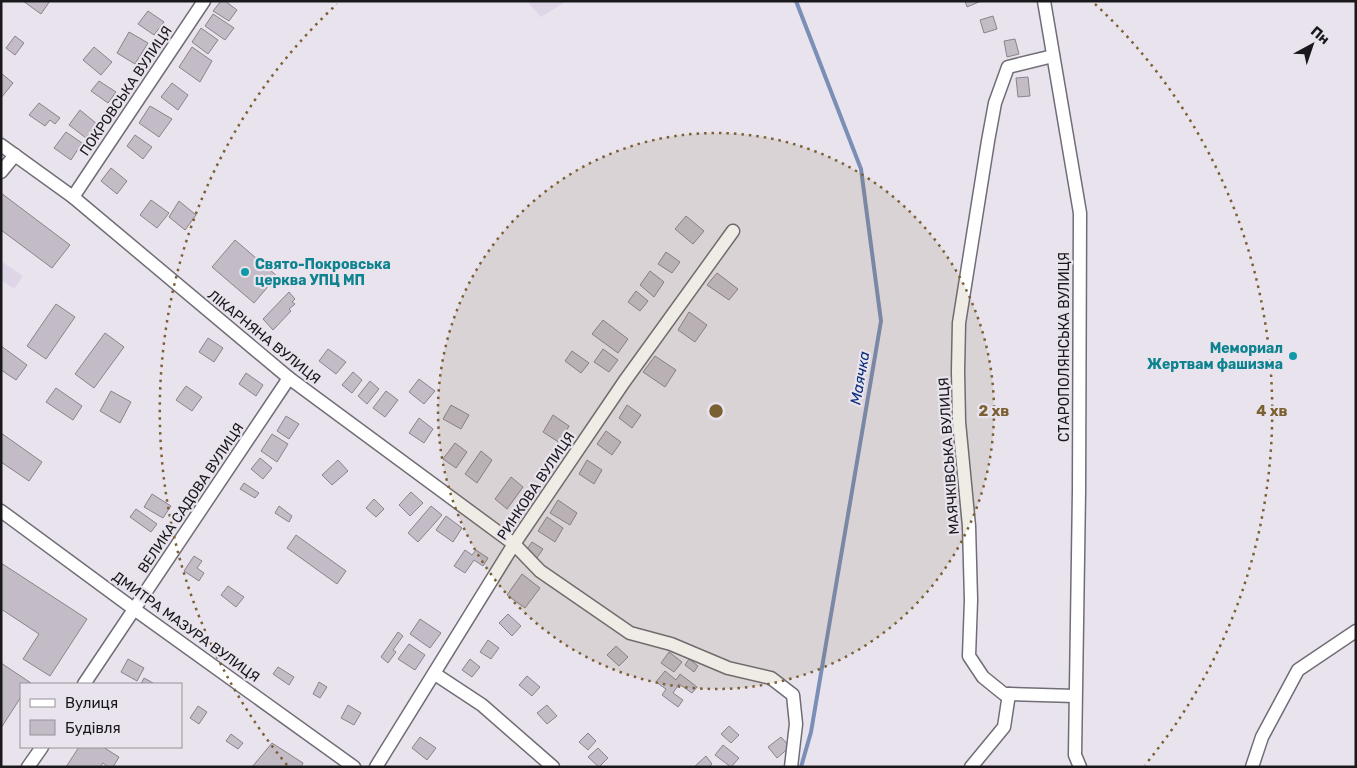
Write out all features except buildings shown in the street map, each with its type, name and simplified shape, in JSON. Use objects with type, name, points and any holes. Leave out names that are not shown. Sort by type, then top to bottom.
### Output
[{"type":"street","name":"ПОКРОВСЬКА ВУЛИЦЯ","points":[[73,197],[204,1]]},
{"type":"street","name":"СТАРОПОЛЯНСЬКА ВУЛИЦЯ","points":[[1044,1],[1080,213],[1079,491],[1075,696],[1075,755],[1080,767]]},
{"type":"street","name":"МАЯЧКІВСЬКА ВУЛИЦЯ","points":[[1009,694],[1004,694],[983,677],[969,656],[971,600],[969,526],[959,422],[959,323],[995,103],[1008,67],[1053,56]]},
{"type":"street","name":"ЛІКАРНЯНА ВУЛИЦЯ","points":[[1,145],[73,197],[289,378],[514,544],[540,571],[630,632],[671,644],[728,668],[772,678],[793,695],[796,724],[791,767]]},
{"type":"street","points":[[1,172],[14,155]]},
{"type":"street","name":"РИНКОВА ВУЛИЦЯ","points":[[376,767],[514,544],[624,382],[733,231]]},
{"type":"street","name":"ВЕЛИКА САДОВА ВУЛИЦЯ","points":[[85,683],[289,378]]},
{"type":"street","name":"ДМИТРА МАЗУРА ВУЛИЦЯ","points":[[1,511],[354,767]]},
{"type":"street","points":[[1252,767],[1262,736],[1298,670],[1356,631]]},
{"type":"street","points":[[435,674],[482,705],[553,767]]},
{"type":"street","points":[[972,767],[1004,727],[1009,694],[1075,696]]},
{"type":"street","points":[[28,767],[41,748]]},
{"type":"shaded area","points":[[527,1],[567,1],[541,17]]},
{"type":"shaded area","points":[[1,261],[23,276],[14,289],[1,280]]},
{"type":"waterway","name":"Маячка","points":[[796,1],[861,169],[881,321],[811,732],[801,767]]},
{"type":"place","name":"Свято-Покровська церква УПЦ МП","points":[[245,272]]},
{"type":"place","name":"Мемориал Жертвам фашизма","points":[[1293,356]]}]
